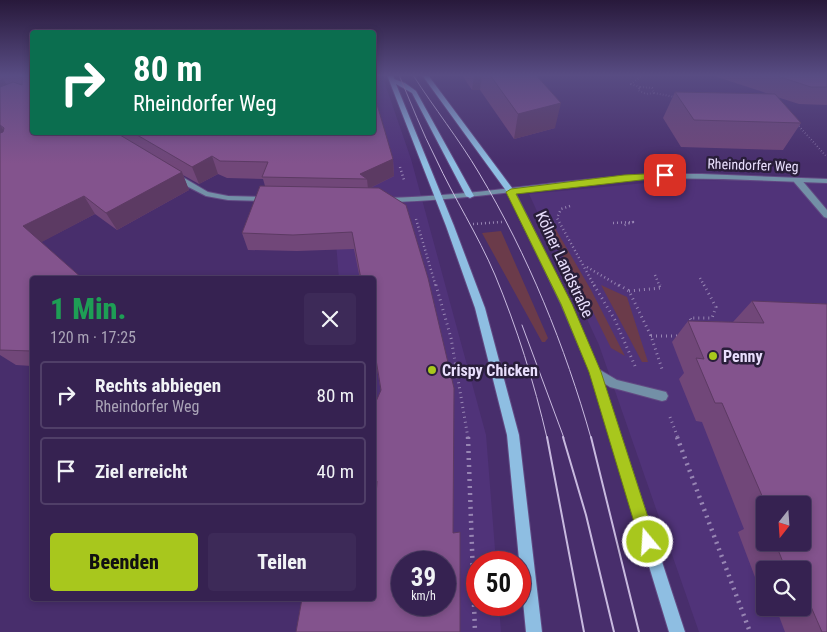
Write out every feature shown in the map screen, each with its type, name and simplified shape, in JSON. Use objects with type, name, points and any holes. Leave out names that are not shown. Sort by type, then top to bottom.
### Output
[{"type":"main road","points":[[402,104],[480,308],[512,435],[534,632]]},
{"type":"main road","points":[[421,104],[470,196]]},
{"type":"main road","name":"Kölner Landstraße","points":[[447,104],[511,192],[566,304],[595,372],[677,632]]},
{"type":"street","points":[[170,173],[199,191],[216,197],[276,199]]},
{"type":"street","name":"Rheindorfer Weg","points":[[381,200],[410,201],[470,196],[665,175],[827,181]]},
{"type":"street","points":[[797,180],[827,215]]},
{"type":"street","points":[[595,372],[614,384],[662,396]]},
{"type":"path","points":[[793,120],[827,157]]},
{"type":"path","points":[[400,165],[406,187]]},
{"type":"path","points":[[557,218],[561,210],[572,205]]},
{"type":"path","points":[[475,632],[468,435],[452,338],[418,228],[557,218]]},
{"type":"path","points":[[557,218],[567,239],[616,320],[640,377],[662,396],[750,632]]},
{"type":"path","points":[[613,223],[634,222],[622,226]]},
{"type":"path","points":[[585,266],[629,291],[651,336],[665,378],[662,396]]},
{"type":"path","points":[[629,291],[661,288],[655,275]]},
{"type":"path","points":[[696,330],[690,318],[712,318],[716,307],[700,278]]},
{"type":"path","points":[[651,336],[689,336]]},
{"type":"shaded area","points":[[376,104],[392,104],[411,159],[486,435],[495,551],[466,551],[466,616],[500,616],[501,632],[340,632],[372,601],[376,601],[376,276],[339,276],[327,135],[376,135]]},
{"type":"shaded area","points":[[677,180],[827,181],[827,632],[699,632],[599,345],[529,194]]},
{"type":"shaded area","points":[[549,228],[555,228],[591,290],[625,356],[611,348],[572,270],[555,244]]},
{"type":"shaded area","points":[[501,231],[548,338],[545,342],[542,342],[482,233]]},
{"type":"shaded area","points":[[601,285],[627,297],[648,362],[642,362]]},
{"type":"building","points":[[0,104],[30,104],[30,135],[120,135],[182,172],[106,213],[84,196],[23,226],[80,276],[30,276],[30,351],[0,350],[0,133],[3,132],[4,128],[0,125]]},
{"type":"building","points":[[377,104],[393,159],[360,174],[367,179],[262,177],[268,162],[220,161],[212,156],[192,167],[137,135],[376,135]]},
{"type":"building","points":[[511,104],[555,104],[518,114]]},
{"type":"building","points":[[683,104],[784,104],[801,123],[694,120]]},
{"type":"building","points":[[260,186],[379,188],[406,205],[428,278],[454,388],[453,533],[460,532],[460,632],[296,632],[302,601],[376,601],[376,401],[381,390],[376,359],[376,276],[360,276],[352,232],[293,235],[242,233]]},
{"type":"building","points":[[752,301],[827,304],[827,632],[822,632],[811,607],[811,561],[782,561],[779,551],[811,551],[811,496],[762,496],[722,403],[715,403],[696,358],[704,359],[688,321],[764,323]]},
{"type":"tram line","points":[[411,104],[450,188],[495,275],[524,355],[547,438]]},
{"type":"tram line","points":[[433,104],[471,160],[514,236],[557,335],[591,438]]},
{"type":"tram line","points":[[522,325],[564,438]]},
{"type":"tram line","points":[[547,437],[584,632]]},
{"type":"tram line","points":[[563,437],[586,515],[614,632]]},
{"type":"tram line","points":[[591,437],[639,632]]},
{"type":"place","name":"Penny","points":[[713,356]]},
{"type":"place","name":"Crispy Chicken","points":[[432,370]]},
{"type":"route","points":[[648,542],[595,372],[566,304],[511,192],[624,178],[665,175]]}]
